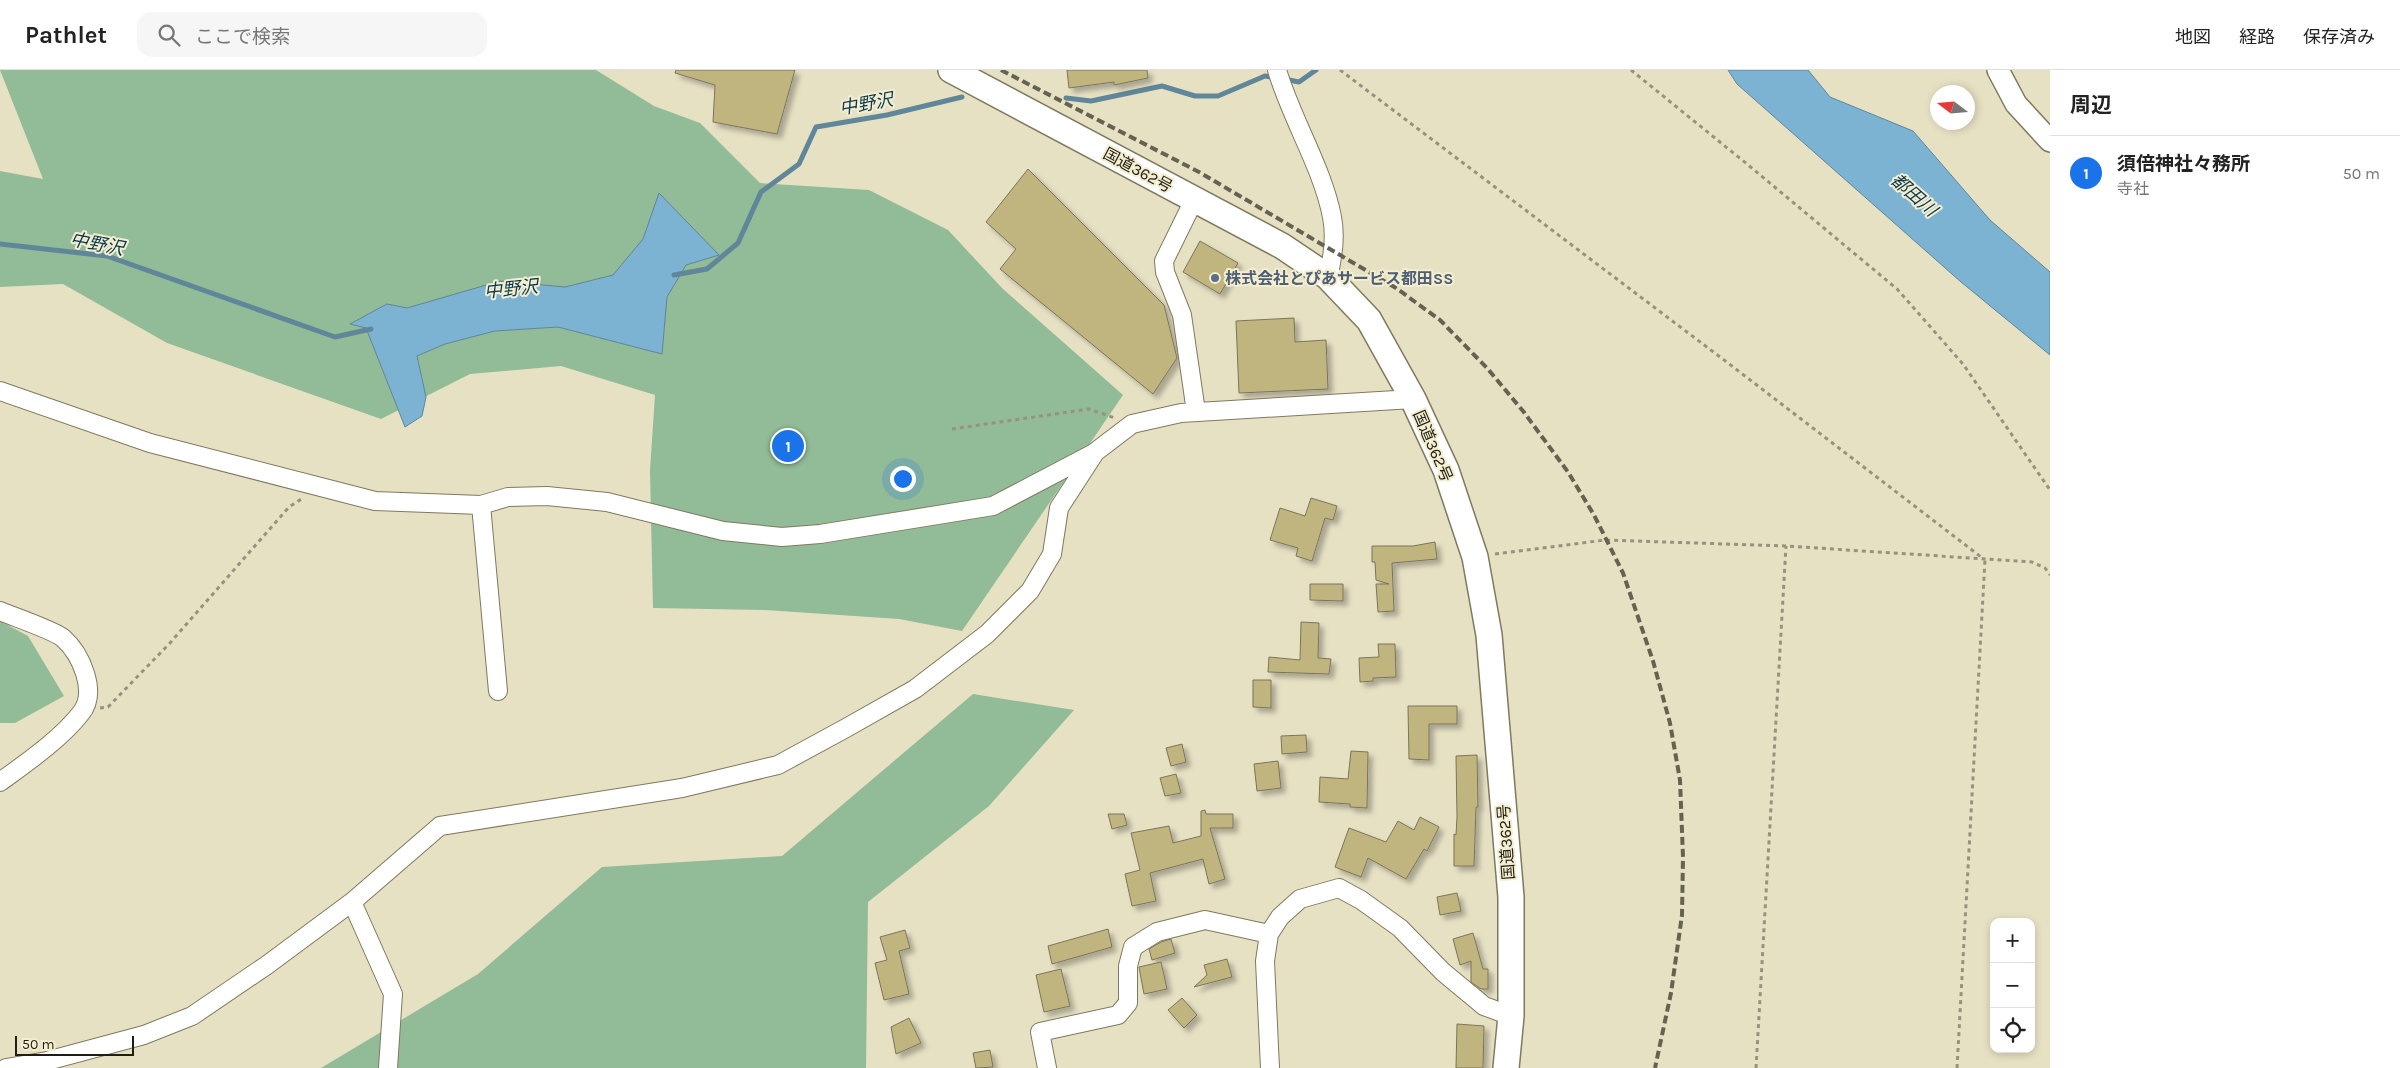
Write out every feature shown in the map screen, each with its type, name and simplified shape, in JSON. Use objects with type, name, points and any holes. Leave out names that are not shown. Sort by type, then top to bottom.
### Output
[{"type":"highway","name":"国道362号","points":[[951,70],[1282,246],[1328,277],[1369,320],[1413,399],[1446,470],[1474,557],[1489,635],[1511,897],[1511,1016],[1506,1068]]},
{"type":"main road","points":[[1998,70],[2016,104],[2050,141]]},
{"type":"street","points":[[1277,70],[1284,95],[1320,180],[1332,217],[1334,253],[1328,277]]},
{"type":"street","points":[[1194,200],[1164,261],[1166,272],[1182,315],[1196,412]]},
{"type":"street","points":[[0,391],[150,443],[375,501],[481,505],[508,497],[547,496],[607,502],[723,531],[782,537],[820,534],[993,506],[1094,453],[1132,424],[1181,413],[1413,399]]},
{"type":"street","points":[[6,1068],[47,1061],[124,1040],[192,1016],[267,965],[352,902],[440,826],[682,788],[778,765],[915,689],[987,634],[1030,591],[1052,554],[1059,508],[1094,453]]},
{"type":"street","points":[[481,505],[498,691]]},
{"type":"street","points":[[0,611],[62,638],[84,665],[88,679],[87,698],[82,712],[36,756],[0,782]]},
{"type":"street","points":[[1270,1068],[1265,961],[1269,934],[1280,917],[1300,899],[1339,888],[1361,900],[1400,928],[1444,972],[1484,1006],[1511,1016]]},
{"type":"street","points":[[352,902],[393,994],[388,1068]]},
{"type":"street","points":[[1047,1068],[1040,1032],[1118,1015],[1128,1003],[1128,966],[1133,947],[1156,932],[1205,920],[1269,934]]},
{"type":"path","points":[[1340,70],[1985,560]]},
{"type":"path","points":[[1631,70],[1897,289],[1963,364],[2050,490]]},
{"type":"path","points":[[952,429],[1089,409],[1132,424]]},
{"type":"path","points":[[82,712],[108,706],[170,643],[289,507],[322,486]]},
{"type":"path","points":[[1474,557],[1605,540],[1786,546],[2032,562],[2045,568],[2050,575]]},
{"type":"path","points":[[1756,1068],[1786,546]]},
{"type":"path","points":[[1958,1068],[1985,560]]},
{"type":"green space","points":[[0,70],[596,70],[654,106],[700,123],[760,183],[869,190],[948,230],[1002,288],[1123,395],[962,631],[899,619],[765,610],[653,608],[650,470],[655,395],[561,366],[470,374],[381,419],[167,343],[63,284],[0,287],[0,171],[43,179]]},
{"type":"green space","points":[[0,621],[28,636],[64,696],[15,723],[0,723]]},
{"type":"green space","points":[[973,694],[1074,710],[989,806],[868,902],[866,1068],[321,1068],[478,974],[602,867],[782,856]]},
{"type":"water","name":"都田川","points":[[1728,70],[1808,70],[1830,97],[1913,131],[1990,220],[2050,272],[2050,355],[1961,282],[1737,84]]},
{"type":"water","points":[[659,193],[719,255],[686,265],[667,297],[662,354],[558,327],[495,331],[445,344],[417,356],[426,397],[422,416],[405,427],[366,328],[350,324],[387,304],[407,308],[500,281],[565,287],[613,275],[643,239]]},
{"type":"building","points":[[676,70],[795,70],[777,134],[713,122],[715,85],[675,73]]},
{"type":"building","points":[[1067,70],[1147,70],[1148,78],[1114,85],[1114,82],[1069,88]]},
{"type":"building","points":[[1028,169],[1164,305],[1177,358],[1153,394],[1000,269],[1016,249],[986,222]]},
{"type":"building","points":[[1200,241],[1238,263],[1220,294],[1183,272]]},
{"type":"building","points":[[1294,318],[1295,342],[1326,340],[1328,389],[1239,393],[1236,321]]},
{"type":"building","points":[[1311,498],[1337,506],[1333,520],[1325,518],[1312,561],[1296,556],[1298,548],[1270,540],[1280,508],[1305,516]]},
{"type":"building","points":[[1435,542],[1437,559],[1392,563],[1394,611],[1378,612],[1376,584],[1389,584],[1376,580],[1375,562],[1372,562],[1372,546],[1413,546]]},
{"type":"building","points":[[1310,584],[1343,584],[1343,601],[1310,600]]},
{"type":"building","points":[[1301,622],[1319,623],[1318,658],[1331,659],[1329,674],[1268,672],[1269,657],[1300,660]]},
{"type":"building","points":[[1378,644],[1395,644],[1396,677],[1373,678],[1373,681],[1360,682],[1359,658],[1379,657]]},
{"type":"building","points":[[1253,680],[1271,680],[1271,708],[1253,707]]},
{"type":"building","points":[[1408,706],[1457,706],[1457,724],[1429,724],[1429,760],[1409,759]]},
{"type":"building","points":[[1306,735],[1307,752],[1282,754],[1281,736]]},
{"type":"building","points":[[1182,744],[1186,762],[1171,766],[1166,748]]},
{"type":"building","points":[[1351,751],[1368,752],[1367,808],[1350,807],[1350,804],[1319,802],[1320,777],[1348,779]]},
{"type":"building","points":[[1477,755],[1478,807],[1476,807],[1474,866],[1454,866],[1454,834],[1456,835],[1457,817],[1456,756]]},
{"type":"building","points":[[1278,761],[1281,788],[1257,791],[1254,764]]},
{"type":"building","points":[[1176,774],[1181,793],[1165,796],[1160,778]]},
{"type":"building","points":[[1205,810],[1206,814],[1233,814],[1233,828],[1210,828],[1225,879],[1209,884],[1203,859],[1150,873],[1156,901],[1132,906],[1125,874],[1140,870],[1131,833],[1169,826],[1173,843],[1201,836],[1201,811]]},
{"type":"building","points":[[1108,814],[1124,814],[1127,825],[1112,829]]},
{"type":"building","points":[[1420,817],[1439,827],[1427,851],[1424,849],[1406,879],[1368,858],[1361,877],[1335,867],[1349,828],[1386,842],[1398,821],[1414,830]]},
{"type":"building","points":[[1457,893],[1461,911],[1440,915],[1437,897]]},
{"type":"building","points":[[1108,929],[1112,947],[1052,964],[1048,946]]},
{"type":"building","points":[[905,930],[910,948],[899,951],[909,994],[884,1000],[875,963],[887,960],[880,937]]},
{"type":"building","points":[[1473,933],[1483,969],[1488,969],[1488,989],[1481,989],[1471,982],[1471,961],[1460,965],[1453,939]]},
{"type":"building","points":[[1171,939],[1175,953],[1152,960],[1149,949]]},
{"type":"building","points":[[1227,959],[1232,977],[1194,987],[1207,975],[1204,965]]},
{"type":"building","points":[[1161,962],[1167,989],[1144,994],[1139,967]]},
{"type":"building","points":[[1061,969],[1070,1006],[1044,1012],[1036,975]]},
{"type":"building","points":[[1182,998],[1197,1015],[1184,1028],[1168,1010]]},
{"type":"building","points":[[909,1018],[921,1043],[896,1054],[891,1027]]},
{"type":"building","points":[[1457,1024],[1484,1026],[1483,1068],[1456,1068]]},
{"type":"building","points":[[990,1050],[993,1067],[976,1068],[973,1053]]},
{"type":"waterway","name":"中野沢","points":[[1284,79],[1299,82],[1316,70]]},
{"type":"waterway","name":"中野沢","points":[[1066,98],[1091,101],[1162,86],[1195,96],[1218,96],[1265,76],[1276,78]]},
{"type":"waterway","name":"中野沢","points":[[674,275],[707,269],[738,243],[761,192],[799,164],[816,127],[887,115],[962,97]]},
{"type":"waterway","name":"中野沢","points":[[0,244],[107,256],[335,337],[371,329]]},
{"type":"railway","points":[[1001,70],[1199,172],[1396,288],[1440,320],[1487,368],[1523,411],[1568,472],[1594,515],[1623,573],[1653,661],[1670,723],[1680,780],[1683,857],[1682,915],[1671,993],[1655,1068]]},
{"type":"place","name":"株式会社とぴあサービス都田SS","points":[[1215,278]]},
{"type":"place","name":"須倍神社々務所","points":[[788,446]]}]
